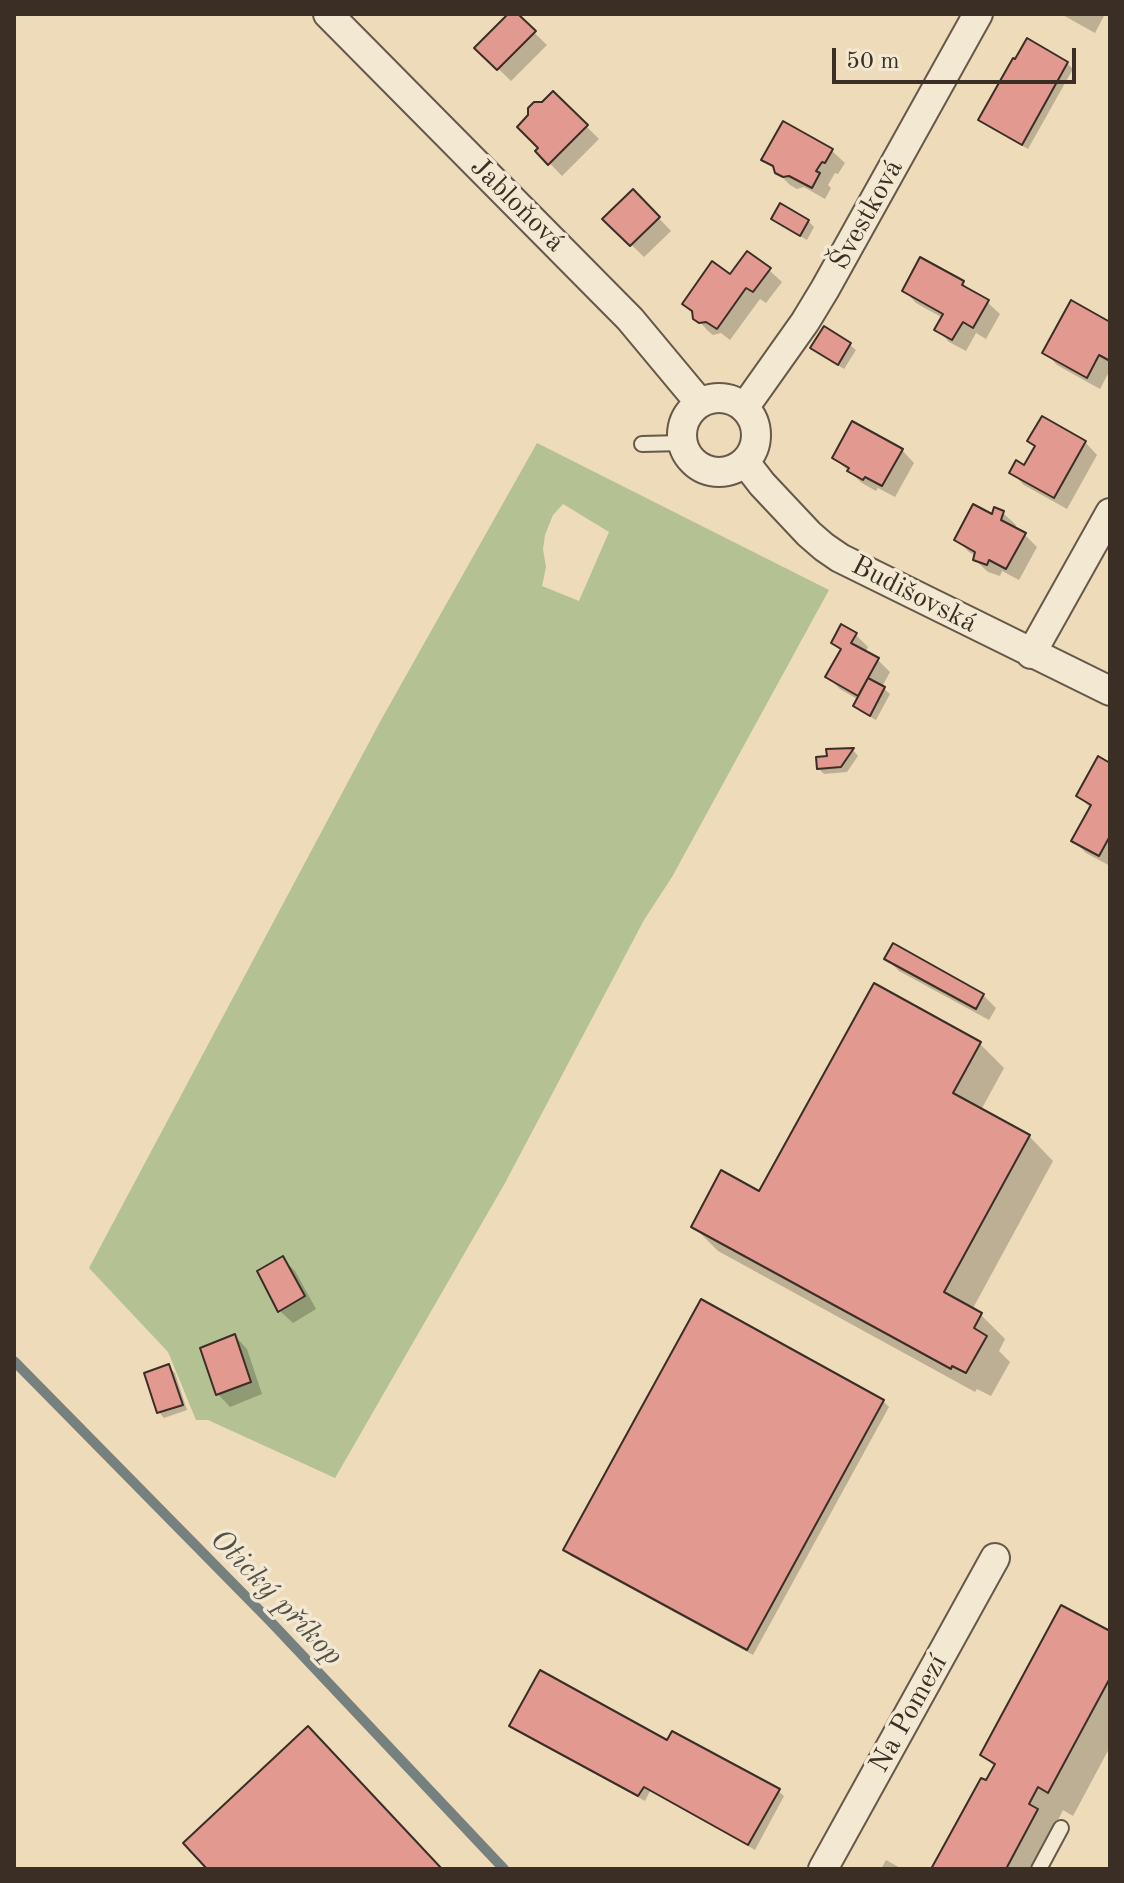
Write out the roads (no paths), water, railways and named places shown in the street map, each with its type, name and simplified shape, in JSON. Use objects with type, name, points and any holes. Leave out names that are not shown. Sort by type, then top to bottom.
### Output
[{"type":"street","name":"Jabloňová","points":[[328,14],[630,319],[700,403]]},
{"type":"street","name":"Švestková","points":[[744,408],[825,289],[978,14]]},
{"type":"street","points":[[714,398],[723,398],[744,408],[756,432],[753,451],[745,462],[724,472],[706,470],[690,459],[682,443],[682,429],[693,408],[714,398]]},
{"type":"street","name":"Budišovská","points":[[745,462],[795,520],[832,553],[1110,691]]},
{"type":"street","points":[[1031,654],[1110,513]]},
{"type":"street","name":"Na Pomezí","points":[[823,1869],[995,1558]]},
{"type":"lane","points":[[642,444],[682,443]]},
{"type":"lane","points":[[1039,1869],[1061,1828]]},
{"type":"waterway","name":"Otický příkop","points":[[14,1361],[270,1621],[504,1869]]}]
